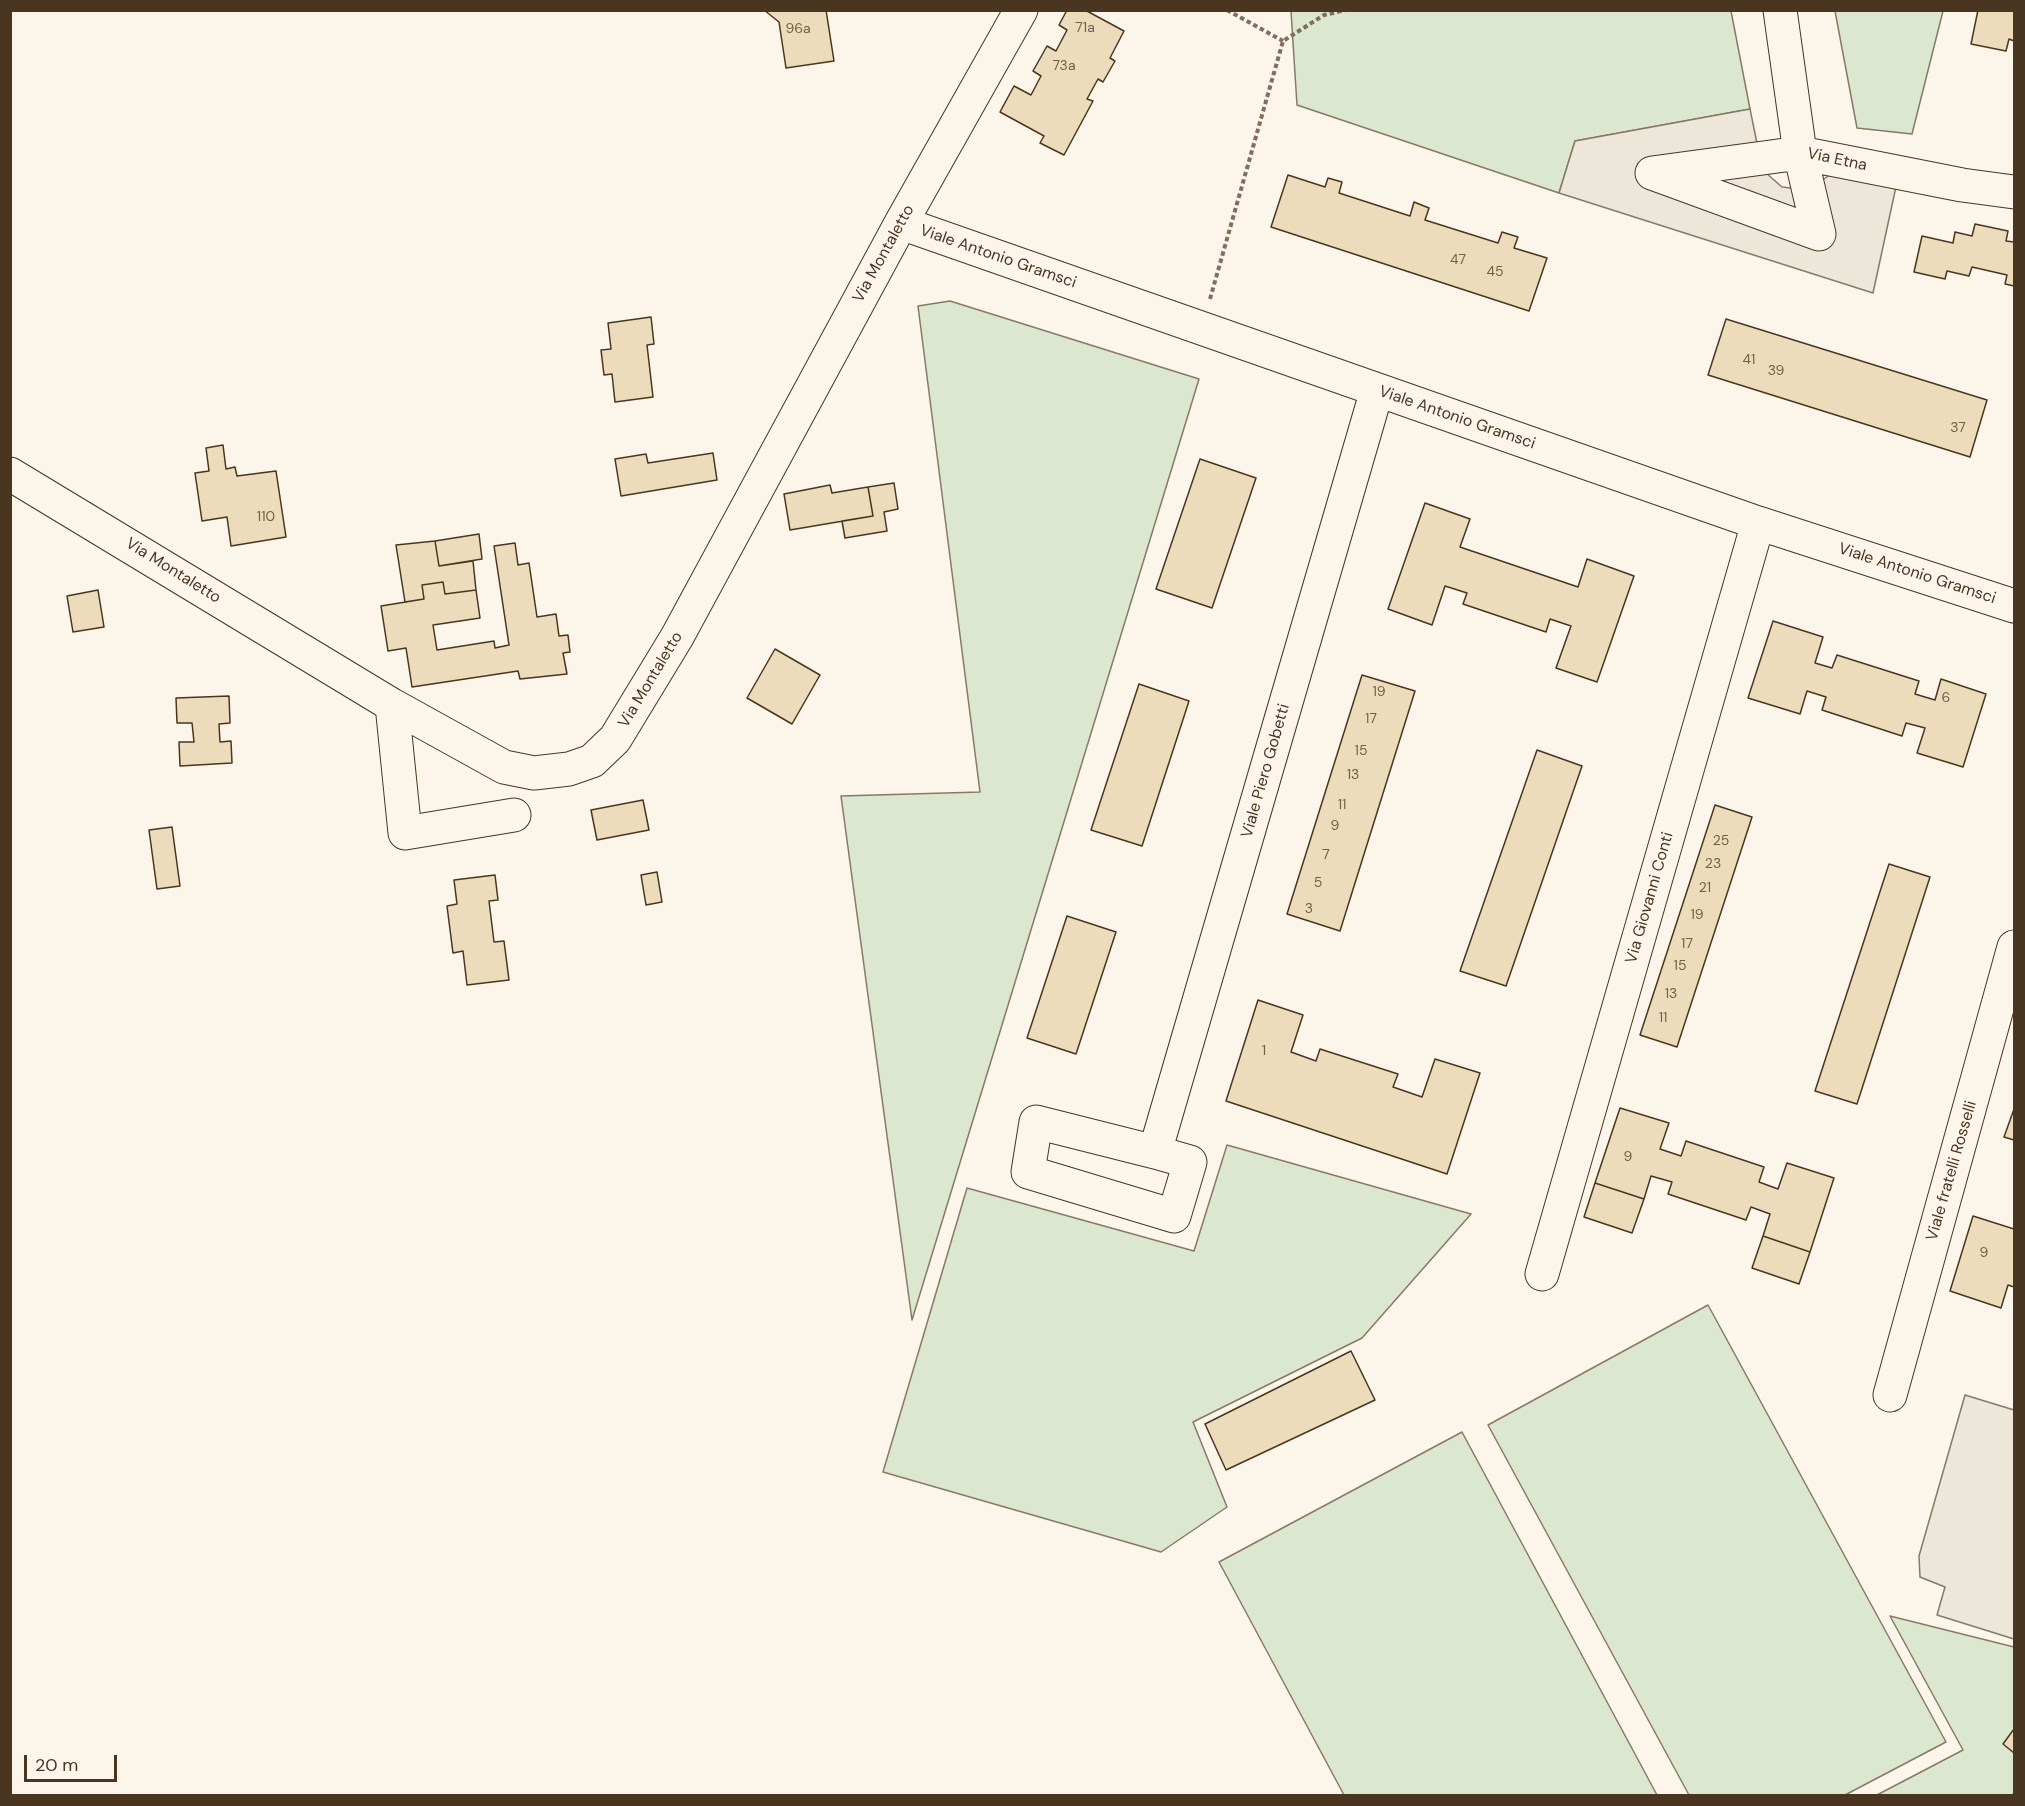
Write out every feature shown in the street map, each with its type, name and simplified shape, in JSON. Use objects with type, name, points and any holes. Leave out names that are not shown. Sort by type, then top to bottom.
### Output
[{"type":"street","name":"Via Montaletto","points":[[10,474],[392,705],[504,767],[534,773],[569,769],[592,761],[615,739],[677,637],[901,223],[1021,10]]},
{"type":"street","name":"Via Etna","points":[[1780,10],[1800,153],[1962,185],[2014,192]]},
{"type":"street","name":"Viale Antonio Gramsci","points":[[901,223],[1758,523],[2014,606]]},
{"type":"street","name":"Viale Piero Gobetti","points":[[1155,1152],[1377,390]]},
{"type":"street","name":"Via Giovanni Conti","points":[[1542,1274],[1758,523]]},
{"type":"street","points":[[392,705],[405,833],[513,815]]},
{"type":"street","name":"Viale fratelli Rosselli","points":[[1890,1395],[2014,947]]},
{"type":"street","points":[[1036,1122],[1155,1152],[1190,1162],[1174,1216],[1028,1172],[1036,1122]]},
{"type":"path","points":[[1227,10],[1283,41]]},
{"type":"path","points":[[1202,328],[1283,41],[1324,15],[1346,10]]},
{"type":"green space","points":[[1291,11],[1731,11],[1750,109],[1575,141],[1559,193],[1297,105]]},
{"type":"green space","points":[[1835,11],[1943,11],[1912,134],[1857,128]]},
{"type":"green space","points":[[950,301],[1199,379],[912,1320],[841,796],[980,792],[918,306]]},
{"type":"green space","points":[[1227,1145],[1471,1214],[1362,1338],[1193,1422],[1227,1507],[1161,1552],[883,1472],[967,1188],[1194,1251]]},
{"type":"green space","points":[[1708,1305],[1946,1742],[1845,1795],[1689,1795],[1488,1425]]},
{"type":"green space","points":[[1462,1432],[1657,1795],[1344,1795],[1219,1562]]},
{"type":"green space","points":[[1890,1616],[2014,1647],[2014,1793],[2012,1795],[1875,1796],[1963,1750]]},
{"type":"shaded area","points":[[1750,109],[1760,158],[1766,173],[1782,187],[1809,190],[1836,170],[1897,182],[1873,293],[1559,193],[1575,141]]},
{"type":"shaded area","points":[[1965,1395],[2014,1410],[2014,1639],[1937,1615],[1945,1587],[1920,1577],[1919,1556]]},
{"type":"building","points":[[764,10],[826,10],[834,61],[786,68],[779,22]]},
{"type":"building","points":[[1067,10],[1085,10],[1124,31],[1110,58],[1115,61],[1103,82],[1098,79],[1087,99],[1093,101],[1064,155],[1040,143],[1044,136],[1000,112],[1014,86],[1031,95],[1041,76],[1033,71],[1047,46],[1056,51],[1067,30],[1059,25]]},
{"type":"building","points":[[1978,10],[2014,10],[2014,41],[2009,39],[2006,51],[1971,44]]},
{"type":"building","points":[[1288,175],[1325,187],[1328,178],[1342,182],[1339,193],[1410,216],[1414,202],[1429,208],[1425,220],[1498,243],[1502,232],[1518,237],[1514,248],[1547,258],[1529,311],[1271,227]]},
{"type":"building","points":[[1975,224],[2008,231],[2006,241],[2014,242],[2014,286],[2005,284],[2007,275],[1972,267],[1969,276],[1947,271],[1945,279],[1914,272],[1922,236],[1953,243],[1955,232],[1972,236]]},
{"type":"building","points":[[651,317],[654,344],[647,345],[653,397],[615,402],[612,374],[604,375],[601,350],[611,349],[608,323]]},
{"type":"building","points":[[1726,319],[1987,400],[1970,457],[1708,375]]},
{"type":"building","points":[[223,445],[226,469],[235,467],[237,476],[276,471],[286,537],[231,546],[227,517],[202,521],[195,473],[209,471],[206,448]]},
{"type":"building","points":[[713,453],[717,480],[621,496],[615,459],[646,454],[648,463]]},
{"type":"building","points":[[1200,459],[1256,478],[1212,608],[1156,589]]},
{"type":"building","points":[[894,483],[898,509],[884,512],[887,531],[845,538],[842,521],[873,516],[868,487]]},
{"type":"building","points":[[830,485],[832,493],[868,487],[873,516],[790,530],[784,494]]},
{"type":"building","points":[[1425,503],[1470,519],[1460,547],[1578,587],[1587,559],[1634,576],[1597,682],[1556,668],[1571,626],[1550,619],[1546,632],[1463,604],[1467,593],[1445,586],[1432,625],[1388,609]]},
{"type":"building","points":[[479,534],[482,559],[439,566],[435,541]]},
{"type":"building","points":[[435,541],[439,566],[473,561],[476,590],[445,594],[443,582],[422,585],[424,599],[405,602],[396,545]]},
{"type":"building","points":[[515,543],[518,565],[529,563],[537,617],[556,614],[559,636],[568,635],[570,652],[563,653],[567,674],[520,679],[518,671],[412,687],[406,648],[388,651],[381,606],[424,599],[422,585],[443,582],[445,594],[476,590],[480,618],[433,625],[437,650],[494,641],[495,648],[509,645],[494,546]]},
{"type":"building","points":[[98,590],[104,627],[73,632],[67,596]]},
{"type":"building","points":[[1773,621],[1823,637],[1815,663],[1832,668],[1837,655],[1919,681],[1915,694],[1935,700],[1941,679],[1986,694],[1963,767],[1917,753],[1925,728],[1906,723],[1902,736],[1822,710],[1826,697],[1807,691],[1800,714],[1748,698]]},
{"type":"building","points":[[775,649],[820,675],[792,724],[747,698]]},
{"type":"building","points":[[1362,675],[1415,691],[1340,931],[1287,914]]},
{"type":"building","points":[[1139,684],[1189,701],[1142,846],[1091,830]]},
{"type":"building","points":[[229,696],[230,723],[219,724],[220,742],[231,741],[232,763],[180,766],[179,742],[194,742],[192,723],[177,723],[176,698]]},
{"type":"building","points":[[1537,750],[1582,766],[1506,986],[1460,971]]},
{"type":"building","points":[[643,800],[649,830],[597,840],[591,810]]},
{"type":"building","points":[[1715,805],[1752,817],[1677,1047],[1640,1035]]},
{"type":"building","points":[[172,827],[180,886],[157,889],[149,830]]},
{"type":"building","points":[[1889,864],[1930,877],[1857,1104],[1815,1091]]},
{"type":"building","points":[[657,872],[662,902],[646,905],[641,875]]},
{"type":"building","points":[[495,875],[498,900],[489,901],[494,942],[504,941],[509,980],[467,985],[463,951],[453,953],[447,906],[457,904],[454,880]]},
{"type":"building","points":[[1067,916],[1116,932],[1076,1054],[1027,1038]]},
{"type":"building","points":[[1258,1000],[1303,1015],[1291,1052],[1316,1061],[1320,1049],[1398,1074],[1393,1087],[1422,1097],[1435,1059],[1480,1073],[1447,1174],[1226,1101]]},
{"type":"building","points":[[1620,1108],[1669,1123],[1660,1149],[1681,1156],[1686,1141],[1764,1167],[1759,1182],[1778,1189],[1787,1163],[1834,1178],[1810,1252],[1763,1236],[1770,1214],[1751,1207],[1746,1220],[1668,1194],[1672,1182],[1651,1176],[1644,1199],[1595,1183]]},
{"type":"building","points":[[2014,1109],[2014,1140],[2004,1137]]},
{"type":"building","points":[[1595,1183],[1644,1199],[1632,1233],[1584,1217]]},
{"type":"building","points":[[1973,1216],[2014,1229],[2014,1287],[2008,1285],[2001,1308],[1950,1291]]},
{"type":"building","points":[[1763,1236],[1810,1252],[1799,1284],[1752,1268]]},
{"type":"building","points":[[1351,1351],[1375,1400],[1226,1470],[1205,1424]]},
{"type":"building","points":[[2014,1729],[2014,1753],[2003,1744]]}]
